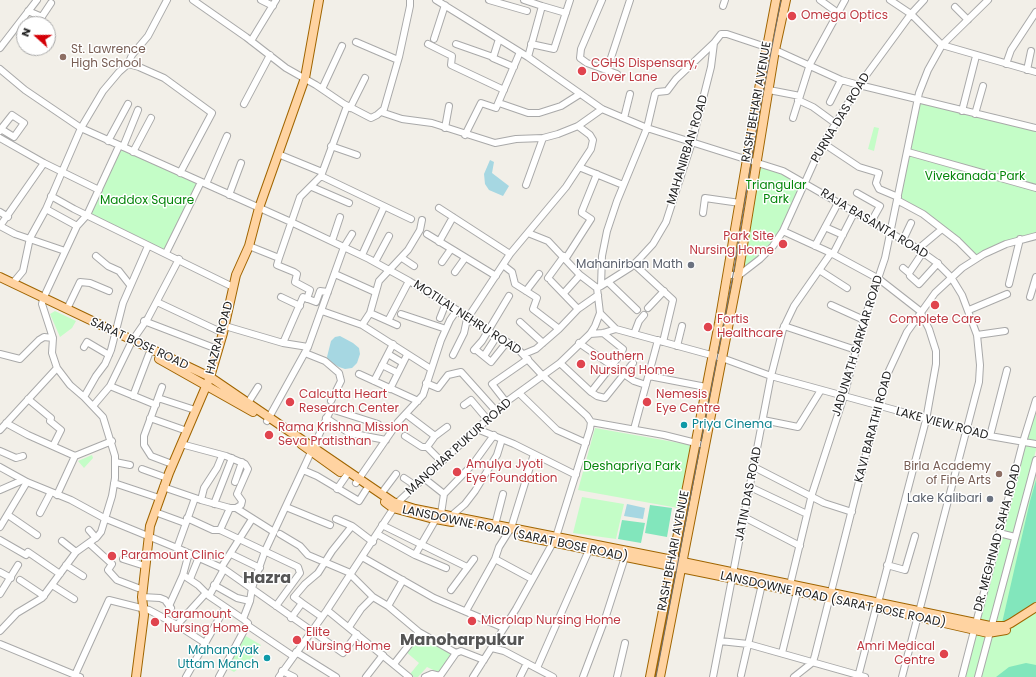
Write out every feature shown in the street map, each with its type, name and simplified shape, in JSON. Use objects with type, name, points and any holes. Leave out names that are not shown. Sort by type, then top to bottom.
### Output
[{"type":"main road","name":"HAZRA ROAD","points":[[136,677],[144,608],[142,597],[148,537],[163,487],[208,381],[224,329],[233,287],[249,246],[259,208],[305,78],[319,0]]},
{"type":"main road","name":"RASH BEHARI AVENUE","points":[[650,677],[712,356],[766,47],[776,0]]},
{"type":"main road","name":"RASH BEHARI AVENUE","points":[[660,677],[738,276],[775,50],[786,0]]},
{"type":"main road","name":"SARAT BOSE ROAD","points":[[0,279],[13,283],[42,301],[66,310],[115,335]]},
{"type":"main road","points":[[0,279],[42,301],[131,343],[149,354],[208,381]]},
{"type":"main road","name":"SARAT BOSE ROAD","points":[[131,343],[208,381],[247,405]]},
{"type":"main road","name":"LANSDOWNE ROAD (SARAT BOSE ROAD)","points":[[247,405],[358,481],[381,494],[395,505]]},
{"type":"main road","name":"LANSDOWNE ROAD (SARAT BOSE ROAD)","points":[[312,449],[346,476],[358,481],[366,490],[395,505],[438,516],[733,575],[762,584],[792,589]]},
{"type":"main road","name":"LANSDOWNE ROAD (SARAT BOSE ROAD)","points":[[438,516],[451,516],[495,525],[510,531]]},
{"type":"main road","name":"LANSDOWNE ROAD (SARAT BOSE ROAD)","points":[[554,540],[589,550],[624,557],[672,563]]},
{"type":"main road","points":[[733,575],[792,589],[831,595],[917,614]]},
{"type":"main road","points":[[989,630],[1011,623],[1036,607]]},
{"type":"main road","points":[[989,630],[1012,627],[1036,612]]},
{"type":"main road","name":"LANSDOWNE ROAD (SARAT BOSE ROAD)","points":[[917,614],[989,630]]},
{"type":"main road","points":[[653,661],[663,663]]},
{"type":"street","points":[[0,48],[37,0]]},
{"type":"street","points":[[13,283],[25,264],[30,238],[46,209],[81,128],[103,91],[128,64],[132,55],[148,36],[167,0]]},
{"type":"street","points":[[193,0],[251,40],[286,68],[305,78],[349,107],[371,118],[381,112],[384,108],[398,60],[409,13],[410,0]]},
{"type":"street","points":[[251,40],[274,3],[261,0]]},
{"type":"street","name":"RAJA BASANTA ROAD","points":[[436,0],[528,57],[602,109],[647,128],[783,171],[920,250],[938,263],[951,278],[969,310],[977,335],[980,365],[979,382],[965,430],[902,677]]},
{"type":"street","points":[[489,0],[527,11]]},
{"type":"street","points":[[520,9],[523,0],[566,12]]},
{"type":"street","points":[[531,44],[554,48],[570,0]]},
{"type":"street","points":[[602,0],[580,55],[582,61],[617,74]]},
{"type":"street","points":[[607,70],[630,0]]},
{"type":"street","points":[[820,0],[838,13]]},
{"type":"street","points":[[794,118],[810,64],[845,0]]},
{"type":"street","points":[[890,0],[911,14],[942,45],[1036,72]]},
{"type":"street","name":"PURNA DAS ROAD","points":[[738,276],[760,260],[783,231],[804,182],[823,143],[835,123],[859,85],[911,14],[924,0]]},
{"type":"street","name":"JADUNATH SARKAR ROAD","points":[[782,653],[792,589],[807,514],[844,396],[864,320],[879,279],[918,101],[928,70],[942,45],[987,0]]},
{"type":"street","points":[[43,16],[51,3]]},
{"type":"street","points":[[434,39],[445,5]]},
{"type":"street","points":[[528,57],[542,6]]},
{"type":"street","points":[[955,7],[968,20]]},
{"type":"street","points":[[28,11],[40,16]]},
{"type":"street","points":[[1006,64],[1017,40],[1036,12]]},
{"type":"street","points":[[616,329],[603,333],[590,334],[600,313],[598,295],[606,231],[623,185],[647,128],[656,93],[667,92],[676,79],[719,36],[727,34],[775,50],[810,64],[841,80],[918,101],[1036,128]]},
{"type":"street","points":[[493,57],[499,39]]},
{"type":"street","points":[[356,42],[398,60]]},
{"type":"street","name":"MAHANIRBAN ROAD","points":[[599,287],[634,264],[653,244],[666,222],[692,142],[711,67],[714,42]]},
{"type":"street","points":[[428,44],[452,56],[451,65],[504,90]]},
{"type":"street","points":[[456,44],[493,57],[514,67]]},
{"type":"street","points":[[322,89],[342,46]]},
{"type":"street","points":[[1027,70],[1031,51]]},
{"type":"street","points":[[465,135],[481,103],[496,108],[520,52]]},
{"type":"street","points":[[244,104],[270,55]]},
{"type":"street","points":[[962,111],[976,56]]},
{"type":"street","points":[[128,64],[164,78],[211,111],[212,115],[180,173]]},
{"type":"street","name":"MOTILAL NEHRU ROAD","points":[[0,70],[25,90],[81,128],[332,241],[362,255],[409,281],[457,310],[467,319],[497,336],[526,356],[543,376],[592,422]]},
{"type":"street","points":[[307,299],[310,290],[295,282],[297,274],[277,265],[300,197],[312,187],[321,174],[331,146],[349,107],[365,78]]},
{"type":"street","points":[[830,102],[841,80]]},
{"type":"street","points":[[975,114],[983,86]]},
{"type":"street","points":[[769,90],[799,98],[835,123]]},
{"type":"street","points":[[499,103],[528,113],[539,112],[561,106],[580,94]]},
{"type":"street","points":[[624,118],[630,94]]},
{"type":"street","points":[[108,141],[128,104]]},
{"type":"street","points":[[445,128],[449,106]]},
{"type":"street","points":[[381,112],[402,119],[432,123],[465,135],[495,143],[516,139],[544,138],[578,126],[602,109]]},
{"type":"street","points":[[0,631],[10,618],[44,596],[76,552],[90,544],[101,532],[114,483],[115,462],[112,441],[103,417],[70,385],[57,368],[52,353],[54,338],[42,301],[77,226],[87,215],[138,110]]},
{"type":"street","points":[[133,152],[151,118]]},
{"type":"street","points":[[453,355],[464,333],[467,319],[510,254],[566,187],[593,144],[590,135],[578,126]]},
{"type":"street","points":[[166,253],[204,183],[226,136]]},
{"type":"street","points":[[0,138],[44,163],[99,190]]},
{"type":"street","points":[[526,185],[544,138]]},
{"type":"street","points":[[823,143],[859,167],[879,173],[876,184],[879,189],[923,214],[958,241],[976,258]]},
{"type":"street","points":[[331,146],[357,155]]},
{"type":"street","points":[[908,152],[1036,188]]},
{"type":"street","points":[[278,154],[411,219]]},
{"type":"street","points":[[44,163],[8,217],[0,226],[15,234],[65,251]]},
{"type":"street","points":[[230,195],[241,164]]},
{"type":"street","points":[[579,167],[623,185]]},
{"type":"street","points":[[578,308],[550,279],[591,219],[582,212],[597,174]]},
{"type":"street","points":[[312,187],[349,203]]},
{"type":"street","points":[[857,193],[880,206],[871,222]]},
{"type":"street","points":[[51,196],[148,246],[179,259],[233,287]]},
{"type":"street","points":[[703,213],[705,198],[740,202]]},
{"type":"street","points":[[815,246],[838,203]]},
{"type":"street","points":[[362,255],[384,207]]},
{"type":"street","points":[[439,208],[510,254]]},
{"type":"street","points":[[46,209],[77,226]]},
{"type":"street","points":[[0,212],[8,217]]},
{"type":"street","name":"JATIN DAS ROAD","points":[[713,677],[771,376],[784,326],[791,311],[819,270],[832,254],[854,212]]},
{"type":"street","points":[[332,241],[340,217]]},
{"type":"street","points":[[439,242],[453,217]]},
{"type":"street","points":[[362,325],[370,313],[375,292],[382,276],[402,258],[414,241],[422,220]]},
{"type":"street","points":[[903,240],[911,223]]},
{"type":"street","points":[[825,227],[842,235]]},
{"type":"street","points":[[903,268],[909,273],[920,250],[942,229]]},
{"type":"street","points":[[720,641],[748,644],[860,676],[887,565],[926,420],[935,372],[936,351],[929,329],[920,312],[879,279],[832,254],[783,231]]},
{"type":"street","points":[[528,233],[548,241],[580,275],[599,287]]},
{"type":"street","points":[[269,419],[306,350],[322,311],[344,247],[352,234]]},
{"type":"street","points":[[427,234],[496,276]]},
{"type":"street","points":[[375,262],[390,236]]},
{"type":"street","name":"KAVI BARATHI ROAD","points":[[813,662],[878,406],[892,363],[907,332],[935,293],[976,258],[1020,239],[1036,236]]},
{"type":"street","points":[[1009,284],[1020,239]]},
{"type":"street","points":[[84,397],[109,355],[123,303],[148,246]]},
{"type":"street","points":[[249,246],[279,258]]},
{"type":"street","points":[[442,262],[450,249]]},
{"type":"street","points":[[96,256],[108,266],[119,271],[130,285]]},
{"type":"street","points":[[402,258],[414,266]]},
{"type":"street","points":[[455,272],[465,258]]},
{"type":"street","points":[[93,406],[110,386],[131,343],[157,302],[179,259]]},
{"type":"street","points":[[910,276],[919,284],[938,263]]},
{"type":"street","points":[[634,264],[671,297],[673,303],[648,376],[634,429]]},
{"type":"street","points":[[503,265],[512,272],[515,284],[537,298],[533,309],[559,329]]},
{"type":"street","points":[[819,270],[847,288]]},
{"type":"street","points":[[335,274],[375,292]]},
{"type":"street","points":[[526,291],[539,274]]},
{"type":"street","points":[[727,274],[738,276]]},
{"type":"street","points":[[564,293],[580,275]]},
{"type":"street","points":[[1030,297],[1036,277]]},
{"type":"street","points":[[388,321],[409,281]]},
{"type":"street","points":[[66,310],[80,282],[90,283],[109,291]]},
{"type":"street","points":[[608,282],[637,310]]},
{"type":"street","points":[[283,343],[303,297],[316,302],[320,291],[328,292]]},
{"type":"street","points":[[648,308],[664,291]]},
{"type":"street","points":[[969,310],[1007,294]]},
{"type":"street","points":[[506,402],[492,384],[559,329],[578,308],[598,295]]},
{"type":"street","points":[[506,342],[491,362],[474,349],[482,341],[509,296]]},
{"type":"street","points":[[281,297],[300,306]]},
{"type":"street","points":[[157,302],[224,329],[306,350],[325,362],[339,374],[340,381],[331,401]]},
{"type":"street","points":[[440,318],[446,304]]},
{"type":"street","points":[[831,305],[864,320]]},
{"type":"street","points":[[358,481],[386,440],[423,395],[446,330],[457,310]]},
{"type":"street","points":[[322,311],[362,325],[431,369]]},
{"type":"street","points":[[370,313],[397,325]]},
{"type":"street","points":[[600,313],[616,329],[712,356]]},
{"type":"street","points":[[401,314],[446,330]]},
{"type":"street","points":[[634,334],[639,321],[644,315]]},
{"type":"street","points":[[144,322],[217,350]]},
{"type":"street","points":[[520,322],[543,343]]},
{"type":"street","points":[[677,346],[682,326]]},
{"type":"street","points":[[784,326],[856,350]]},
{"type":"street","points":[[977,335],[1005,331]]},
{"type":"street","points":[[591,392],[613,366],[623,348],[603,333]]},
{"type":"street","name":"MANOHAR PUKUR ROAD","points":[[281,674],[311,630],[327,610],[395,505],[425,479],[487,418],[506,402],[560,363],[590,334]]},
{"type":"street","points":[[484,356],[497,336]]},
{"type":"street","points":[[0,354],[20,360],[39,340],[44,337],[54,338]]},
{"type":"street","points":[[482,341],[499,353]]},
{"type":"street","points":[[84,347],[87,342],[109,355]]},
{"type":"street","points":[[579,343],[634,382],[646,385]]},
{"type":"street","points":[[374,381],[393,344]]},
{"type":"street","points":[[133,396],[149,354]]},
{"type":"street","points":[[388,354],[404,362]]},
{"type":"street","points":[[390,389],[407,355]]},
{"type":"street","name":"LAKE VIEW ROAD","points":[[712,356],[722,358],[771,376],[926,420],[990,436],[1036,444]]},
{"type":"street","points":[[560,363],[591,392],[597,396],[605,398],[633,363]]},
{"type":"street","points":[[382,366],[398,373]]},
{"type":"street","points":[[0,430],[57,368]]},
{"type":"street","points":[[990,436],[1007,370]]},
{"type":"street","points":[[426,383],[438,388],[448,375],[462,372],[496,411]]},
{"type":"street","points":[[359,374],[418,401]]},
{"type":"street","points":[[648,376],[706,387]]},
{"type":"street","points":[[110,386],[156,405]]},
{"type":"street","points":[[162,387],[144,436],[144,445],[147,452],[157,459],[172,464]]},
{"type":"street","points":[[247,405],[258,387]]},
{"type":"street","points":[[763,420],[798,428],[821,390]]},
{"type":"street","points":[[519,393],[557,430],[586,443]]},
{"type":"street","points":[[158,398],[195,410]]},
{"type":"street","points":[[28,399],[51,418],[50,421],[61,430],[53,446]]},
{"type":"street","points":[[464,405],[471,400],[487,418]]},
{"type":"street","name":"DR. MEGHNAD SAHA ROAD","points":[[962,677],[1023,442],[1036,400]]},
{"type":"street","points":[[243,619],[250,601],[252,588],[266,551],[277,533],[286,507],[331,409],[378,424]]},
{"type":"street","points":[[406,414],[435,436]]},
{"type":"street","points":[[150,418],[187,431]]},
{"type":"street","points":[[326,418],[349,432],[386,440]]},
{"type":"street","points":[[473,677],[504,628],[554,540],[592,422],[634,429],[705,445]]},
{"type":"street","points":[[6,423],[75,456]]},
{"type":"street","points":[[427,447],[435,436],[447,426]]},
{"type":"street","points":[[477,429],[494,435],[576,475]]},
{"type":"street","points":[[415,555],[438,516],[444,494],[473,464],[494,435]]},
{"type":"street","points":[[405,436],[422,447],[427,447],[442,462]]},
{"type":"street","points":[[451,516],[465,504],[475,491],[497,455],[502,439]]},
{"type":"street","points":[[40,513],[54,493],[75,456],[112,441]]},
{"type":"street","points":[[181,444],[232,458],[242,462],[248,469],[237,494],[242,501],[240,505],[233,508],[220,530]]},
{"type":"street","points":[[0,451],[16,458],[23,456]]},
{"type":"street","points":[[466,611],[495,559],[499,547],[510,531],[534,454]]},
{"type":"street","points":[[177,548],[186,521],[217,468],[222,456]]},
{"type":"street","points":[[214,504],[232,458]]},
{"type":"street","name":"DR. MEGHNAD SAHA ROAD","points":[[978,677],[989,630],[1036,460]]},
{"type":"street","points":[[115,462],[130,465]]},
{"type":"street","points":[[235,482],[242,462]]},
{"type":"street","points":[[0,467],[25,481],[54,493],[104,518],[223,568],[291,618],[311,630],[343,653],[357,634]]},
{"type":"street","points":[[754,467],[812,497],[852,512]]},
{"type":"street","points":[[142,469],[167,478]]},
{"type":"street","points":[[303,470],[317,476],[358,501],[366,490]]},
{"type":"street","points":[[381,494],[396,474]]},
{"type":"street","points":[[337,489],[346,476]]},
{"type":"street","points":[[404,478],[416,486]]},
{"type":"street","points":[[425,479],[444,494]]},
{"type":"street","points":[[0,490],[25,481]]},
{"type":"street","points":[[0,527],[8,515],[25,481]]},
{"type":"street","points":[[114,483],[159,498]]},
{"type":"street","points":[[163,487],[214,504],[233,508],[300,546],[307,555],[324,563],[340,568],[350,574],[373,597],[388,606],[419,632],[456,653]]},
{"type":"street","points":[[750,487],[807,514]]},
{"type":"street","points":[[495,525],[503,494]]},
{"type":"street","points":[[286,507],[330,525]]},
{"type":"street","points":[[155,512],[213,530],[220,530],[266,551],[279,559],[294,564],[300,570],[300,573],[276,606]]},
{"type":"street","points":[[8,515],[37,535]]},
{"type":"street","points":[[744,518],[800,546]]},
{"type":"street","points":[[336,519],[352,526],[372,542]]},
{"type":"street","points":[[177,625],[208,595],[252,520]]},
{"type":"street","points":[[382,525],[467,567]]},
{"type":"street","points":[[322,617],[294,597],[305,584],[318,573],[352,526]]},
{"type":"street","points":[[89,530],[96,538]]},
{"type":"street","points":[[999,533],[1015,538]]},
{"type":"street","points":[[377,534],[415,555],[446,568]]},
{"type":"street","points":[[887,565],[905,570],[915,536]]},
{"type":"street","points":[[0,540],[26,554],[28,552],[60,574]]},
{"type":"street","points":[[62,541],[76,552]]},
{"type":"street","points":[[90,544],[112,564],[108,570],[117,580],[138,588]]},
{"type":"street","points":[[537,668],[589,550]]},
{"type":"street","points":[[142,597],[160,598],[165,600],[171,607],[183,575],[189,553]]},
{"type":"street","points":[[231,554],[260,568]]},
{"type":"street","points":[[362,556],[434,598],[504,628]]},
{"type":"street","points":[[190,579],[198,557]]},
{"type":"street","points":[[583,677],[605,619],[624,557]]},
{"type":"street","points":[[123,559],[145,566]]},
{"type":"street","points":[[451,590],[474,559]]},
{"type":"street","points":[[495,559],[532,579]]},
{"type":"street","points":[[0,594],[18,565]]},
{"type":"street","points":[[66,565],[83,576]]},
{"type":"street","points":[[0,572],[11,578]]},
{"type":"street","points":[[183,575],[225,608],[243,619],[248,624],[247,625],[294,654],[336,677]]},
{"type":"street","points":[[20,580],[44,596]]},
{"type":"street","points":[[388,606],[403,580]]},
{"type":"street","points":[[742,675],[762,584]]},
{"type":"street","points":[[52,585],[74,599]]},
{"type":"street","points":[[214,585],[237,598],[250,601]]},
{"type":"street","points":[[348,627],[361,609],[373,597]]},
{"type":"street","points":[[0,644],[78,676],[109,600],[144,608],[177,625],[206,643]]},
{"type":"street","points":[[291,618],[302,603]]},
{"type":"street","points":[[186,677],[225,608]]},
{"type":"street","points":[[327,610],[409,677]]},
{"type":"street","points":[[219,677],[247,625]]},
{"type":"street","points":[[394,664],[419,632]]},
{"type":"street","points":[[617,677],[625,643]]},
{"type":"street","points":[[492,648],[504,651],[553,677]]},
{"type":"street","points":[[425,677],[429,674],[440,676],[456,653],[461,651],[484,660]]},
{"type":"street","points":[[366,677],[383,655]]},
{"type":"street","points":[[794,677],[813,662]]},
{"type":"street","points":[[520,677],[527,663]]},
{"type":"street","points":[[281,674],[294,677]]},
{"type":"green space","name":"Vivekanada Park","points":[[920,102],[1036,130],[1036,234],[1008,242],[976,256],[900,200]]},
{"type":"green space","points":[[874,127],[879,128],[874,151],[868,149]]},
{"type":"green space","name":"Maddox Square","points":[[120,147],[200,183],[166,251],[88,214]]},
{"type":"green space","name":"Triangular Park","points":[[760,161],[803,182],[793,207],[772,245],[740,272]]},
{"type":"green space","points":[[55,311],[76,321],[72,328],[60,337],[50,314]]},
{"type":"green space","points":[[1036,403],[1036,443],[1025,442]]},
{"type":"green space","name":"Deshapriya Park","points":[[595,428],[691,445],[678,508],[578,490]]},
{"type":"green space","points":[[1024,444],[1036,445],[1036,450],[1017,525],[989,626],[976,624]]},
{"type":"green space","points":[[92,455],[93,458],[84,468],[78,461]]},
{"type":"green space","points":[[1036,460],[1036,677],[980,677]]},
{"type":"green space","points":[[1036,480],[1036,605],[1002,623],[1030,501]]},
{"type":"green space","points":[[582,497],[624,504],[616,539],[573,533]]},
{"type":"green space","points":[[650,505],[672,508],[667,537],[645,533]]},
{"type":"green space","points":[[622,520],[645,523],[641,543],[618,539]]},
{"type":"green space","points":[[975,627],[989,629],[975,677],[963,677]]},
{"type":"green space","points":[[418,631],[457,654],[444,675],[427,667],[418,677],[414,677],[410,674],[419,663],[405,651]]},
{"type":"green space","points":[[244,635],[261,645],[252,658],[234,672],[227,668]]},
{"type":"green space","points":[[1026,663],[1036,665],[1036,677],[996,677],[1009,667]]},
{"type":"water","points":[[490,160],[494,162],[492,173],[509,186],[503,196],[489,190],[485,184],[484,174]]},
{"type":"water","points":[[340,336],[359,348],[360,354],[357,363],[352,368],[345,369],[339,367],[329,361],[327,357],[331,341],[335,337]]},
{"type":"water","points":[[627,504],[645,508],[643,519],[624,516]]},
{"type":"tram line","points":[[656,677],[733,275],[758,120],[781,0]]},
{"type":"place","name":"Omega Optics","points":[[792,16]]},
{"type":"place","name":"St. Lawrence High School","points":[[63,57]]},
{"type":"place","name":"CGHS Dispensary, Dover Lane","points":[[582,71]]},
{"type":"place","name":"Park Site Nursing Home","points":[[783,244]]},
{"type":"place","name":"Mahanirban Math","points":[[691,265]]},
{"type":"place","name":"Complete Care","points":[[935,305]]},
{"type":"place","name":"Fortis Healthcare","points":[[708,327]]},
{"type":"place","name":"Southern Nursing Home","points":[[581,364]]},
{"type":"place","name":"Calcutta Heart Research Center","points":[[290,402]]},
{"type":"place","name":"Nemesis Eye Centre","points":[[647,402]]},
{"type":"place","name":"Priya Cinema","points":[[684,425]]},
{"type":"place","name":"Rama Krishna Mission Seva Pratisthan","points":[[269,435]]},
{"type":"place","name":"Amulya Jyoti Eye Foundation","points":[[457,472]]},
{"type":"place","name":"Birla Academy of Fine Arts","points":[[999,474]]},
{"type":"place","name":"Lake Kalibari","points":[[990,499]]},
{"type":"place","name":"Paramount Clinic","points":[[112,556]]},
{"type":"place","name":"Microlap Nursing Home","points":[[472,621]]},
{"type":"place","name":"Paramount Nursing Home","points":[[155,622]]},
{"type":"place","name":"Elite Nursing Home","points":[[297,640]]},
{"type":"place","name":"Amri Medical Centre","points":[[944,654]]},
{"type":"place","name":"Mahanayak Uttam Manch","points":[[267,658]]},
{"type":"district","name":"Hazra","points":[[267,579]]},
{"type":"district","name":"Manoharpukur","points":[[462,641]]}]
